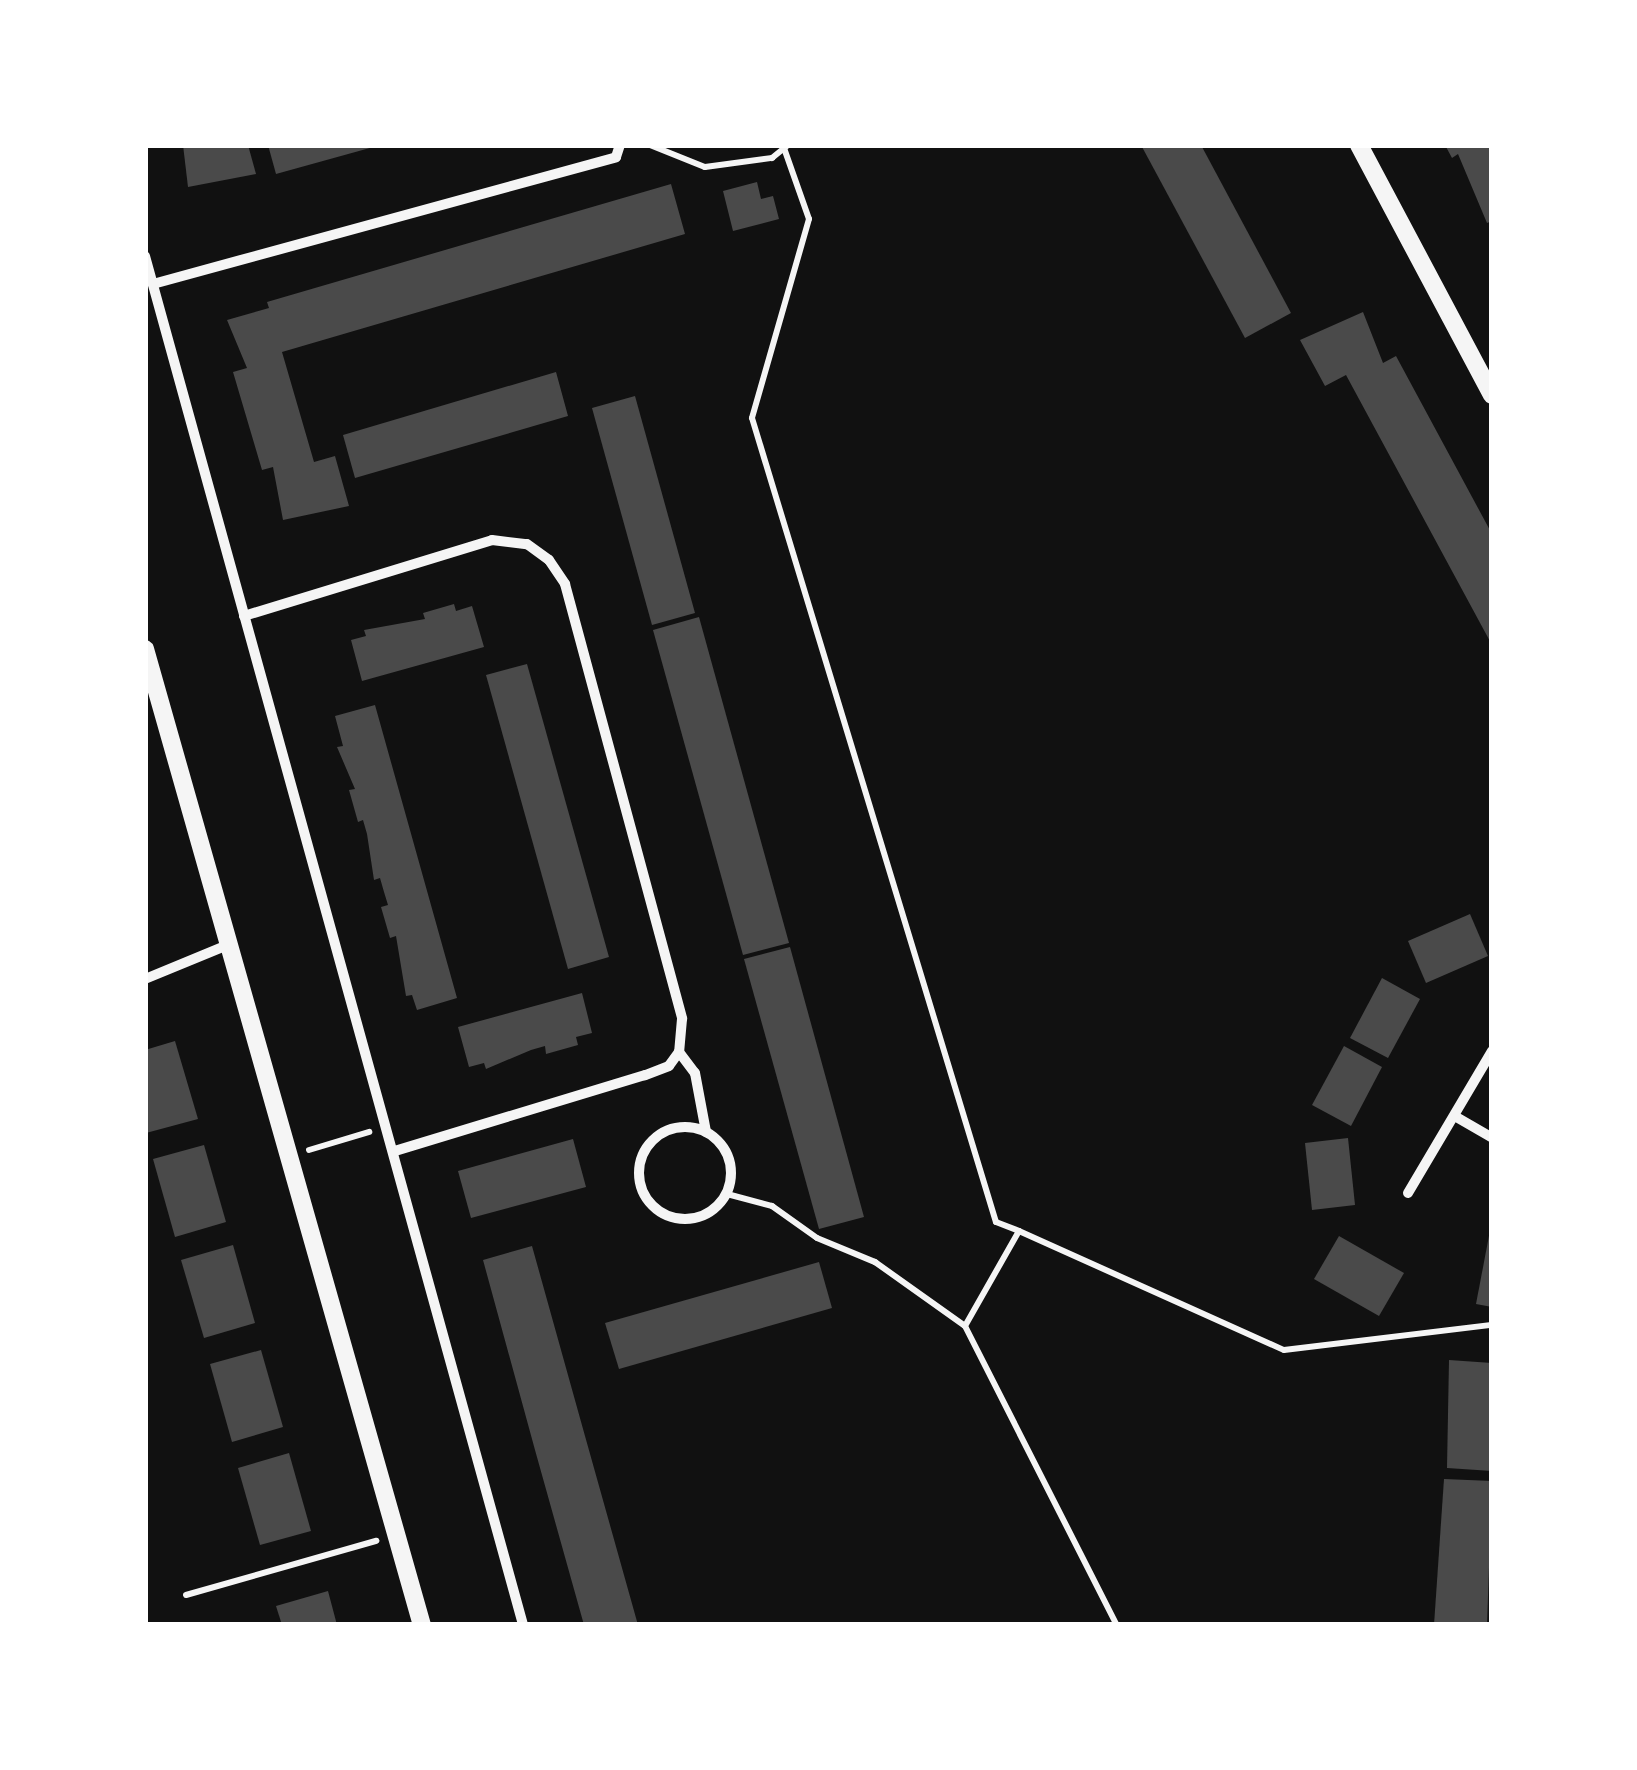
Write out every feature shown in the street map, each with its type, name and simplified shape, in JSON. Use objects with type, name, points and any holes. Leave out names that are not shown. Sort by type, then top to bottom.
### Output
[{"type":"street","points":[[152,284],[616,157],[620,145]]},
{"type":"street","points":[[1359,145],[1492,395]]},
{"type":"street","points":[[145,256],[389,1126],[524,1625]]},
{"type":"street","points":[[244,616],[492,540],[527,544],[549,560],[565,584],[682,1019],[679,1052],[669,1066],[645,1075],[395,1151]]},
{"type":"street","points":[[145,649],[225,946],[422,1625]]},
{"type":"street","points":[[145,978],[225,946]]},
{"type":"street","points":[[1408,1193],[1458,1118],[1492,1051]]},
{"type":"street","points":[[679,1052],[696,1073],[706,1132],[731,1166],[727,1194],[705,1216],[690,1220],[659,1213],[640,1188],[649,1143],[676,1127],[706,1132]]},
{"type":"street","points":[[1458,1118],[1492,1138]]},
{"type":"path","points":[[650,145],[705,167],[772,158],[786,146],[809,219],[752,418],[996,1222],[1284,1350],[1492,1325]]},
{"type":"path","points":[[289,1156],[389,1126]]},
{"type":"path","points":[[727,1194],[772,1206],[818,1238],[876,1262],[965,1326],[1117,1625]]},
{"type":"path","points":[[965,1326],[1018,1230]]},
{"type":"path","points":[[186,1595],[397,1535]]},
{"type":"building","points":[[183,145],[248,145],[256,174],[188,187]]},
{"type":"building","points":[[268,145],[377,145],[377,146],[276,174]]},
{"type":"building","points":[[1141,145],[1201,145],[1291,313],[1245,338]]},
{"type":"building","points":[[1445,145],[1492,145],[1492,221],[1487,223],[1458,154],[1452,158]]},
{"type":"building","points":[[757,182],[761,199],[773,196],[779,219],[733,231],[723,191]]},
{"type":"building","points":[[671,184],[685,234],[282,352],[314,462],[335,456],[349,506],[283,520],[273,467],[262,470],[233,372],[247,368],[227,320],[269,308],[267,302]]},
{"type":"building","points":[[1363,312],[1383,363],[1396,356],[1492,534],[1492,645],[1346,375],[1325,386],[1300,340]]},
{"type":"building","points":[[556,372],[568,416],[355,478],[343,435]]},
{"type":"building","points":[[635,396],[695,613],[652,625],[592,408]]},
{"type":"building","points":[[454,604],[456,611],[472,606],[484,647],[362,681],[351,640],[366,636],[364,630],[425,619],[423,613]]},
{"type":"building","points":[[699,617],[789,943],[743,955],[653,630]]},
{"type":"building","points":[[527,664],[609,957],[568,969],[486,675]]},
{"type":"building","points":[[375,705],[457,998],[417,1010],[412,995],[406,996],[396,936],[390,938],[381,907],[388,905],[380,878],[374,880],[367,834],[363,820],[358,822],[349,790],[355,789],[337,747],[343,746],[335,716]]},
{"type":"building","points":[[1470,914],[1488,956],[1426,983],[1408,941]]},
{"type":"building","points":[[790,947],[864,1217],[819,1229],[744,959]]},
{"type":"building","points":[[1382,978],[1420,999],[1388,1058],[1350,1038]]},
{"type":"building","points":[[582,993],[592,1033],[576,1037],[578,1045],[546,1054],[545,1046],[486,1069],[484,1063],[469,1067],[458,1027]]},
{"type":"building","points":[[175,1041],[198,1119],[146,1133],[145,1050]]},
{"type":"building","points":[[1344,1046],[1382,1067],[1351,1126],[1312,1105]]},
{"type":"building","points":[[1348,1138],[1355,1205],[1312,1210],[1305,1143]]},
{"type":"building","points":[[573,1139],[586,1187],[471,1218],[458,1171]]},
{"type":"building","points":[[204,1145],[226,1222],[175,1237],[153,1159]]},
{"type":"building","points":[[1492,1220],[1492,1307],[1476,1304]]},
{"type":"building","points":[[1339,1236],[1404,1273],[1379,1316],[1314,1279]]},
{"type":"building","points":[[233,1245],[255,1323],[204,1338],[181,1260]]},
{"type":"building","points":[[532,1246],[638,1625],[584,1625],[535,1450],[483,1260]]},
{"type":"building","points":[[819,1262],[832,1308],[619,1369],[605,1323]]},
{"type":"building","points":[[261,1350],[283,1427],[232,1442],[210,1364]]},
{"type":"building","points":[[1449,1360],[1492,1363],[1492,1471],[1447,1468]]},
{"type":"building","points":[[289,1453],[311,1531],[260,1545],[238,1468]]},
{"type":"building","points":[[1444,1479],[1492,1481],[1487,1625],[1434,1625]]},
{"type":"building","points":[[328,1591],[337,1625],[282,1625],[276,1606]]}]
